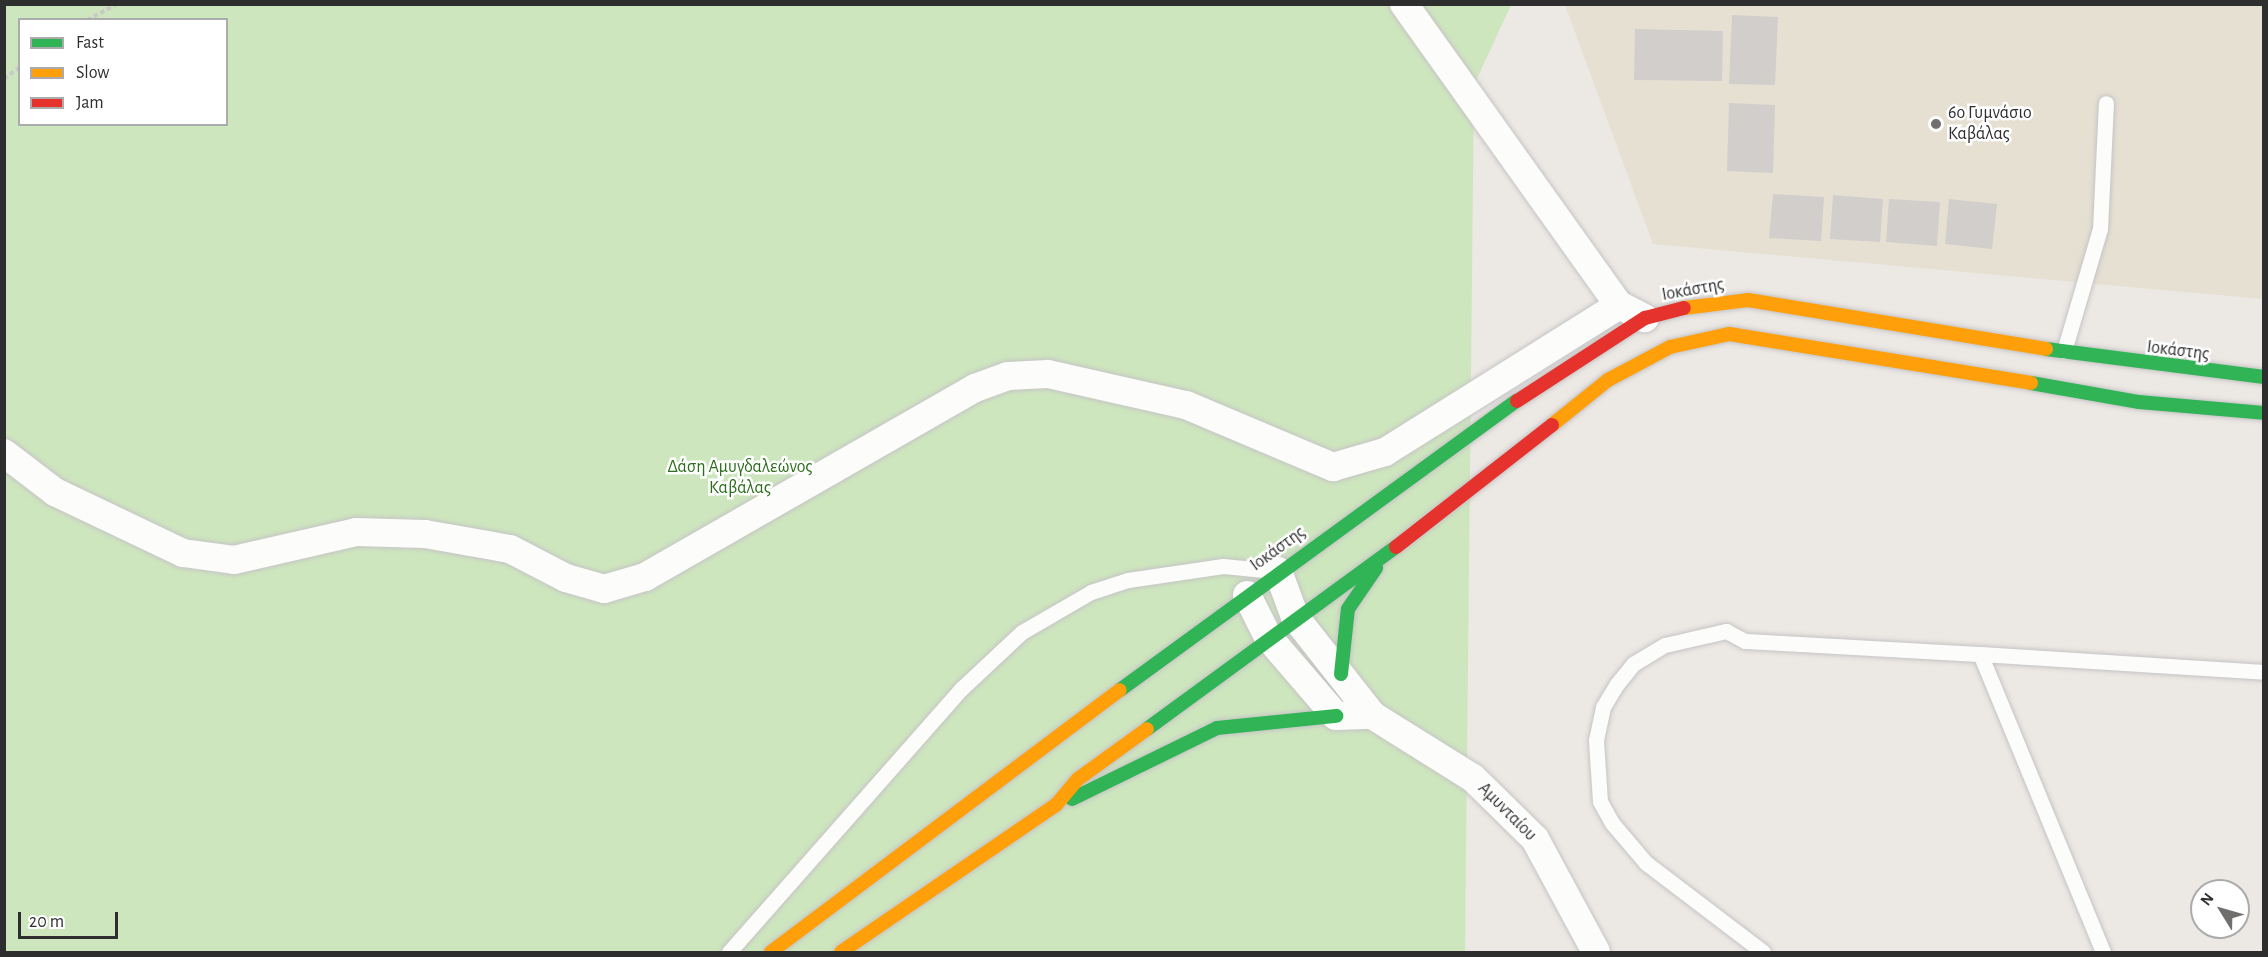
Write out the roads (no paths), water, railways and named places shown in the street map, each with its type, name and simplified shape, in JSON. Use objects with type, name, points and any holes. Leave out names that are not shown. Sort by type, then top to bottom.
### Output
[{"type":"street","points":[[1404,4],[1619,305],[1645,318]]},
{"type":"street","name":"Ιοκάστης","points":[[771,952],[1278,571],[1598,344],[1645,318],[1712,302],[1748,300],[2141,365],[2264,376]]},
{"type":"street","points":[[4,453],[55,492],[183,553],[234,560],[356,532],[425,534],[510,549],[566,578],[604,589],[645,577],[975,388],[1008,376],[1048,374],[1186,405],[1319,463],[1348,465],[1384,452],[1619,305]]},
{"type":"street","points":[[1056,805],[1078,778],[1295,617],[1401,543],[1631,365],[1690,340],[1729,334],[2139,402],[2264,413]]},
{"type":"street","points":[[1341,674],[1348,609],[1401,543]]},
{"type":"street","name":"Αμυνταίου","points":[[1278,571],[1286,579],[1295,617],[1372,715],[1473,778],[1535,838],[1596,952]]},
{"type":"street","points":[[1247,595],[1268,637],[1336,716]]},
{"type":"street","points":[[841,952],[1056,805],[1217,728],[1336,716],[1372,715]]},
{"type":"lane","points":[[2064,351],[2100,229],[2106,103]]},
{"type":"lane","points":[[729,952],[945,706],[1022,632],[1091,592],[1128,580],[1223,566],[1278,571]]},
{"type":"lane","points":[[1763,952],[1646,864],[1612,824],[1600,801],[1596,740],[1603,706],[1633,664],[1665,645],[1726,631],[1745,641],[2264,672]]},
{"type":"lane","points":[[1980,654],[2103,952]]},
{"type":"place","name":"6ο Γυμνάσιο Καβάλας","points":[[1936,124]]},
{"type":"park label","name":"Δάση Αμυγδαλεώνος Καβάλας","points":[[740,478]]}]
